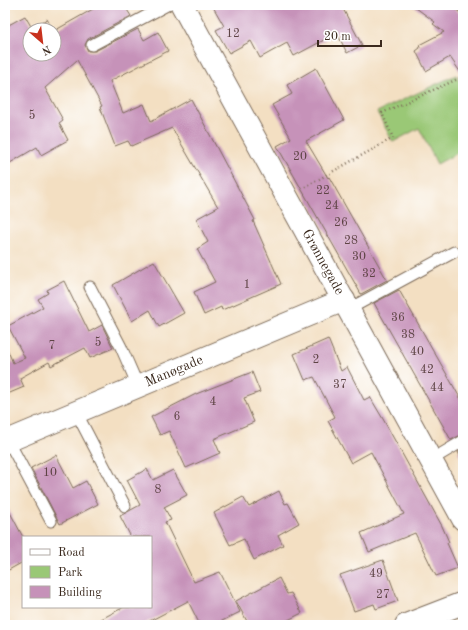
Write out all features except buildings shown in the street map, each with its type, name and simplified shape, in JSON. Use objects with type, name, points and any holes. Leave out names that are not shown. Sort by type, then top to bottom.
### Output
[{"type":"street","name":"Grønnegade","points":[[182,5],[463,519]]},
{"type":"street","name":"Manøgade","points":[[7,441],[138,386],[346,305]]},
{"type":"street","points":[[406,625],[463,603]]},
{"type":"lane","points":[[92,46],[167,5]]},
{"type":"lane","points":[[346,305],[454,252]]},
{"type":"lane","points":[[90,287],[121,347],[138,386]]},
{"type":"lane","points":[[76,412],[125,506]]},
{"type":"lane","points":[[7,441],[52,521]]},
{"type":"lane","points":[[430,460],[463,441]]},
{"type":"path","points":[[287,197],[393,138],[382,113],[460,78],[463,83]]},
{"type":"green space","points":[[456,75],[463,86],[463,110],[459,111],[463,118],[463,150],[437,164],[419,128],[393,142],[377,112]]}]
